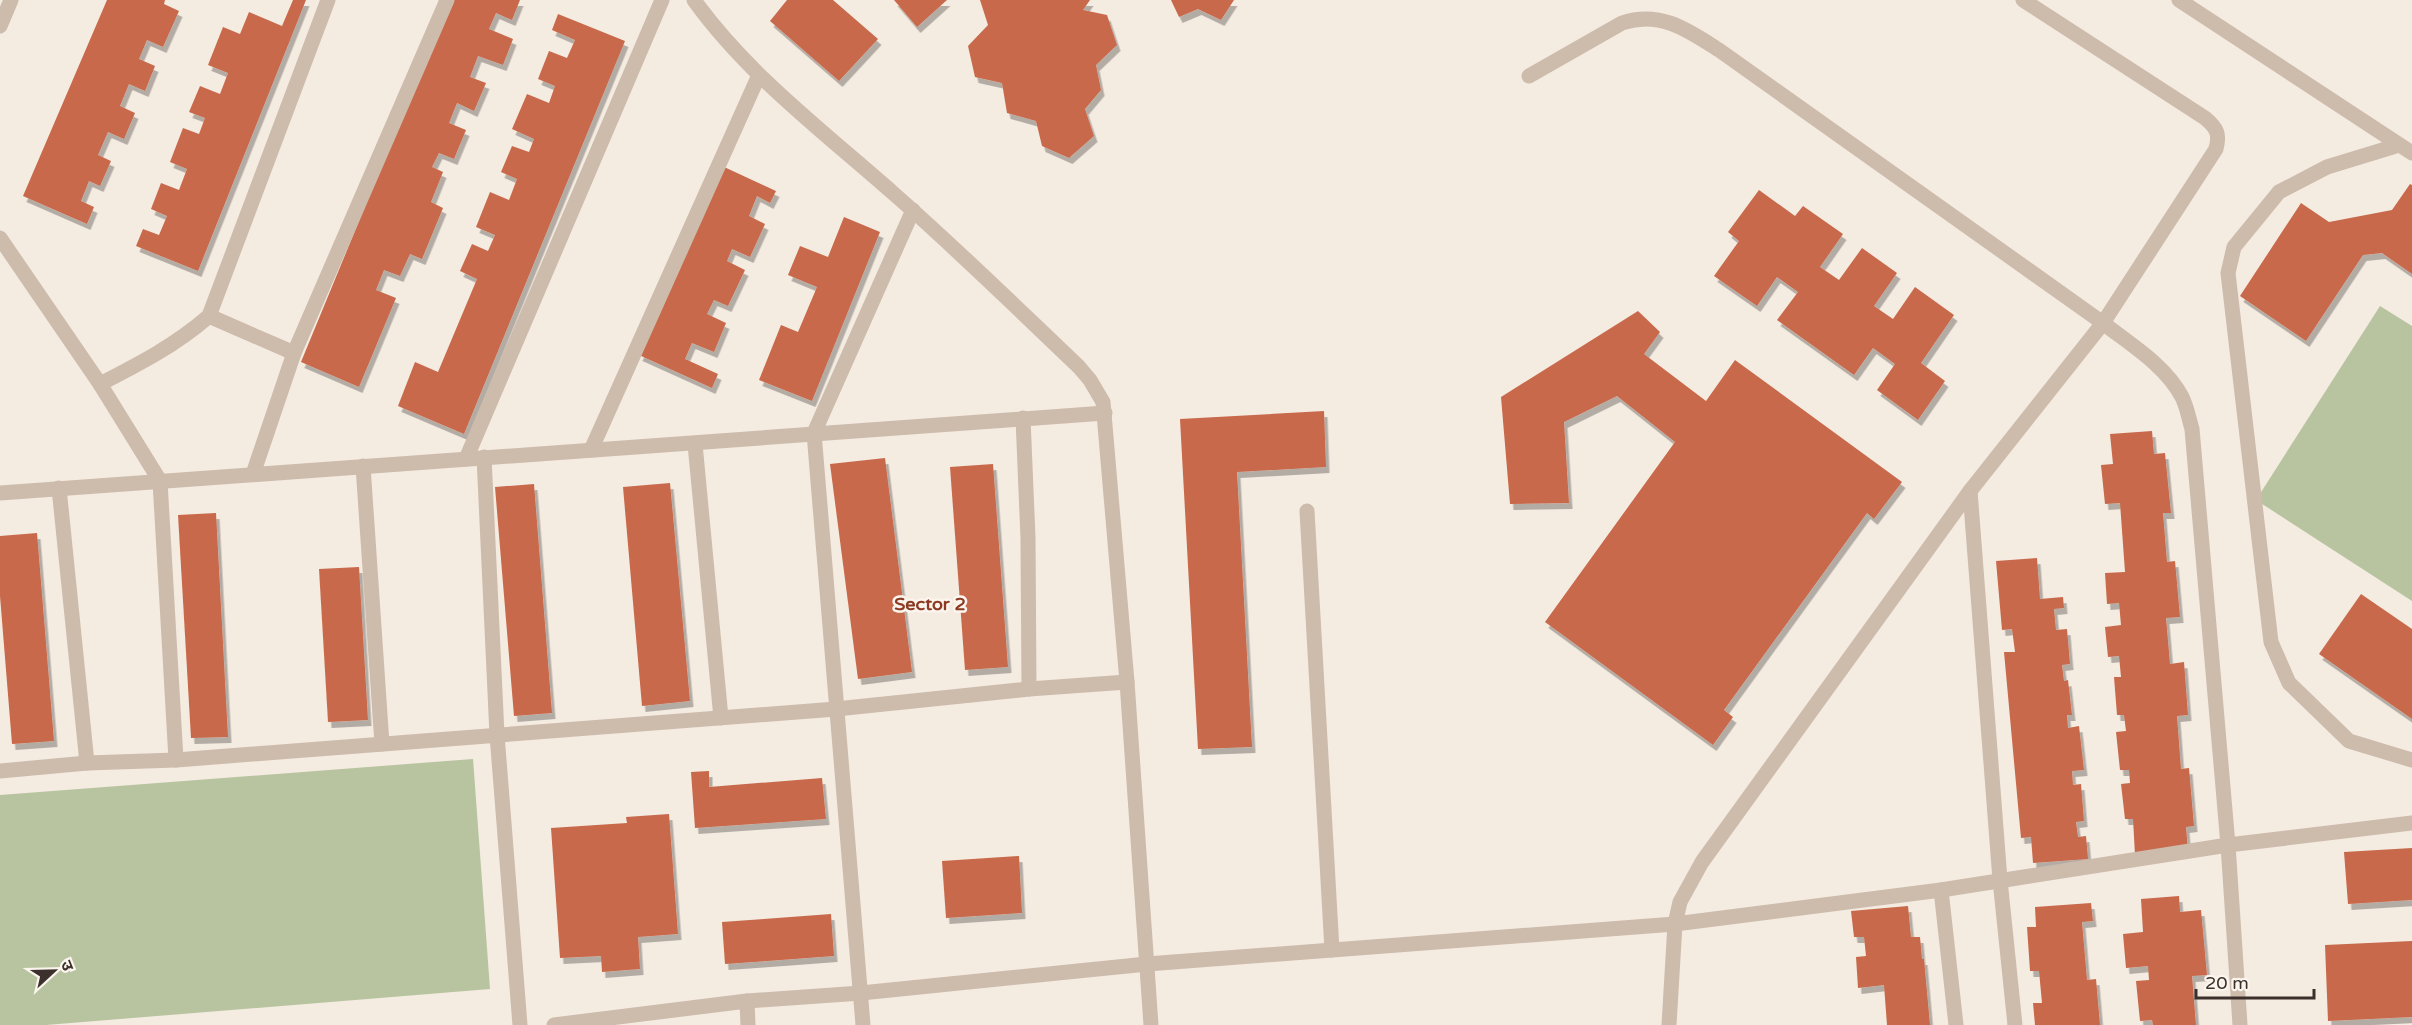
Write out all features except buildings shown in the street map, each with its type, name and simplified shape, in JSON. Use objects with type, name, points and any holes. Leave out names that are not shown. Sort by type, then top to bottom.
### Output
[{"type":"street","points":[[0,26],[11,0]]},
{"type":"street","points":[[100,384],[154,357],[194,330],[209,316],[328,0]]},
{"type":"street","points":[[253,474],[294,353],[447,0]]},
{"type":"street","points":[[466,459],[662,0]]},
{"type":"street","points":[[694,0],[729,44],[759,75],[913,210],[1079,367],[1098,392],[1105,413],[1151,1025]]},
{"type":"street","points":[[1669,1025],[1675,924],[1680,902],[1702,862],[1970,491],[2103,323],[2216,149],[2219,138],[2217,130],[2205,118],[2023,0]]},
{"type":"street","points":[[2179,0],[2405,149]]},
{"type":"street","points":[[1529,76],[1633,19],[1666,20],[1681,25],[1729,56],[2103,323],[2155,363],[2170,380],[2183,399],[2192,429],[2228,845],[2240,1025]]},
{"type":"street","points":[[591,450],[759,75]]},
{"type":"street","points":[[2405,149],[2327,167],[2279,192],[2234,247],[2228,273],[2271,642],[2289,683],[2349,741],[2412,760]]},
{"type":"street","points":[[863,1025],[814,433],[913,210]]},
{"type":"street","points":[[0,238],[100,384],[160,481],[176,760]]},
{"type":"street","points":[[209,316],[294,353]]},
{"type":"street","points":[[0,493],[1105,413]]},
{"type":"street","points":[[1023,418],[1028,538],[1029,689]]},
{"type":"street","points":[[695,444],[721,718]]},
{"type":"street","points":[[484,457],[497,735],[520,1025]]},
{"type":"street","points":[[363,466],[382,744]]},
{"type":"street","points":[[59,488],[87,763]]},
{"type":"street","points":[[1970,491],[2000,880],[2015,1025]]},
{"type":"street","points":[[1307,511],[1332,950]]},
{"type":"street","points":[[0,771],[87,763],[176,760],[836,709],[1029,689],[1127,682]]},
{"type":"street","points":[[554,1025],[747,1001],[861,993],[1147,964],[1675,924],[1941,890],[2228,845],[2412,823]]},
{"type":"street","points":[[1941,890],[1956,1025]]},
{"type":"street","points":[[747,1001],[748,1025]]},
{"type":"green space","points":[[2380,306],[2412,326],[2412,601],[2256,500]]},
{"type":"green space","points":[[473,759],[490,989],[46,1025],[0,1025],[0,795]]},
{"type":"district","name":"Sector 2","points":[[930,604]]}]
